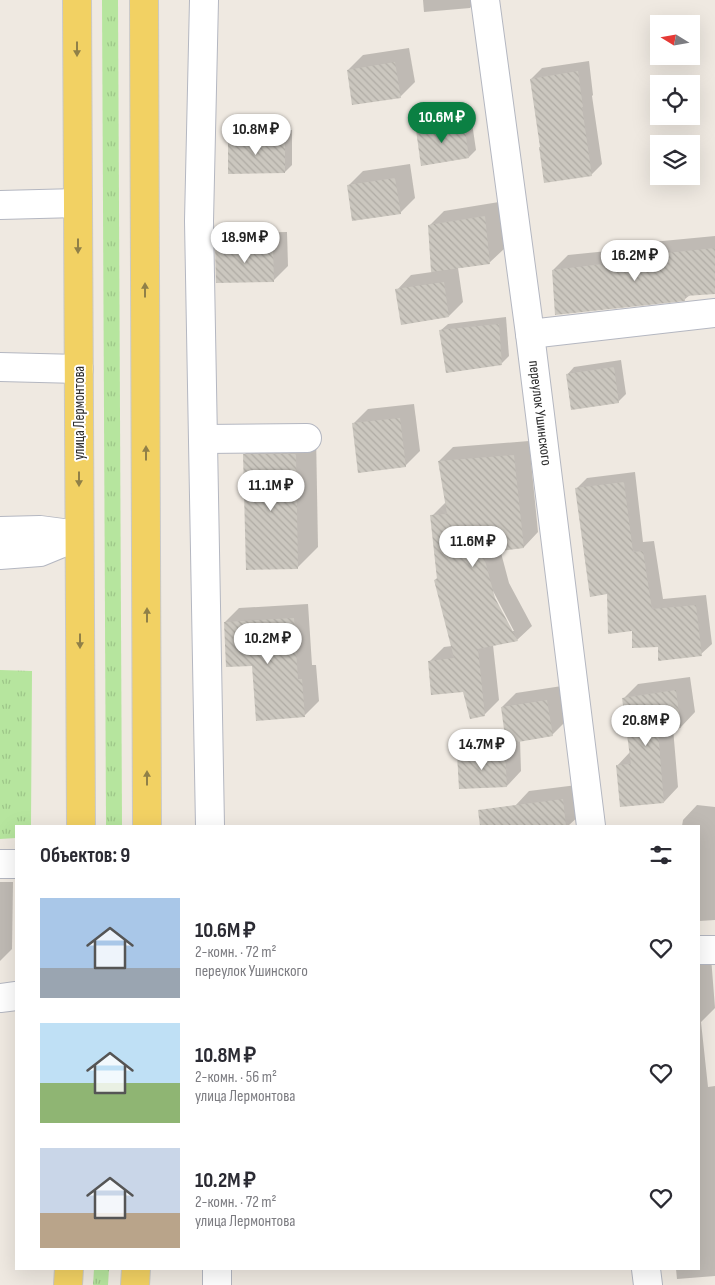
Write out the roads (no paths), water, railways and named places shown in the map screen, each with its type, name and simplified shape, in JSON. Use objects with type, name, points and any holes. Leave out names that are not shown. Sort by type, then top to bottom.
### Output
[{"type":"main road","name":"улица Лермонтова","points":[[77,0],[81,825]]},
{"type":"main road","points":[[144,0],[147,825]]},
{"type":"main road","points":[[68,1285],[69,1270]]},
{"type":"main road","points":[[135,1285],[136,1270]]},
{"type":"street","points":[[204,0],[199,221],[210,825]]},
{"type":"street","name":"переулок Ушинского","points":[[485,0],[530,334],[591,825]]},
{"type":"street","points":[[0,205],[78,203]]},
{"type":"street","points":[[530,334],[715,313]]},
{"type":"street","points":[[0,367],[79,369]]},
{"type":"street","points":[[204,439],[308,438]]},
{"type":"street","points":[[0,532],[40,530],[79,536]]},
{"type":"street","points":[[0,555],[40,552],[79,536]]},
{"type":"street","points":[[0,864],[15,864]]},
{"type":"street","points":[[700,950],[715,950]]},
{"type":"street","points":[[0,998],[15,996]]},
{"type":"street","points":[[217,1270],[217,1285]]},
{"type":"street","points":[[646,1270],[648,1285]]}]
